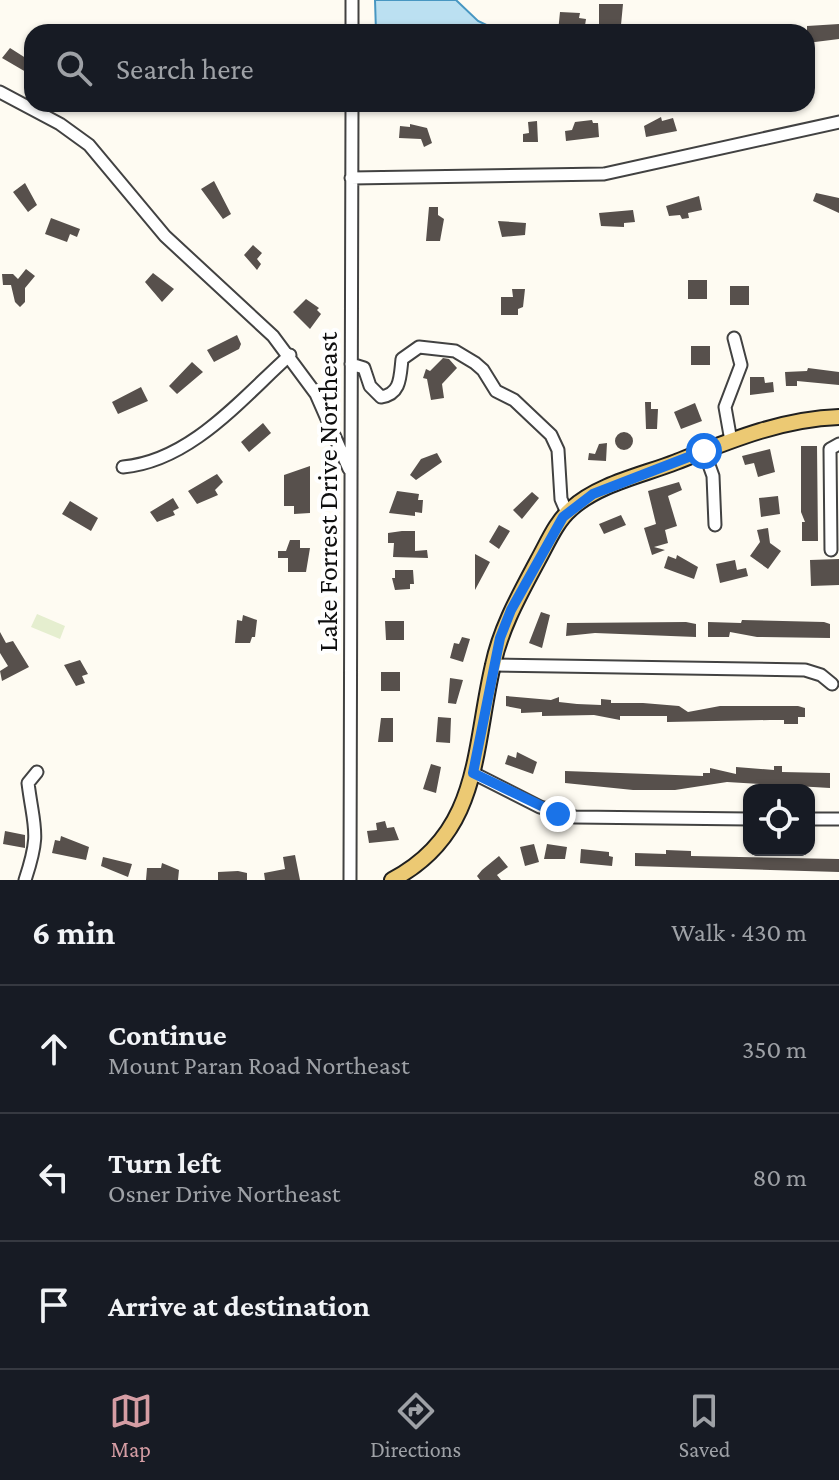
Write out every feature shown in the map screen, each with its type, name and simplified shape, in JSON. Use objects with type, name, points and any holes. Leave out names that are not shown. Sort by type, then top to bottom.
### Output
[{"type":"main road","points":[[392,880],[421,863],[457,816],[473,773],[492,665],[511,610],[567,513],[593,494],[731,441],[778,426],[839,417]]},
{"type":"street","points":[[352,0],[352,24]]},
{"type":"street","points":[[0,92],[24,105]]},
{"type":"street","points":[[38,112],[89,145],[165,236],[290,355],[316,394],[351,473]]},
{"type":"street","name":"Lake Forrest Drive Northeast","points":[[350,880],[352,112]]},
{"type":"street","points":[[351,178],[604,174],[839,122]]},
{"type":"street","points":[[731,441],[725,407],[741,365],[734,338]]},
{"type":"street","points":[[351,364],[364,368],[370,386],[381,397],[392,395],[397,389],[402,359],[419,347],[455,351],[475,363],[496,391],[514,400],[551,435],[558,450],[561,499],[567,513]]},
{"type":"street","points":[[123,467],[152,463],[182,448],[290,355]]},
{"type":"street","points":[[831,550],[830,449],[839,444]]},
{"type":"street","points":[[704,451],[713,476],[715,525]]},
{"type":"street","points":[[492,665],[805,670],[821,675],[832,684]]},
{"type":"street","points":[[25,880],[37,835],[28,783],[37,772]]},
{"type":"street","points":[[473,773],[540,807],[575,817],[743,819]]},
{"type":"street","points":[[815,819],[839,819]]},
{"type":"green space","points":[[37,614],[65,626],[60,639],[31,627]]},
{"type":"water","points":[[375,0],[456,0],[484,24],[376,24]]},
{"type":"building","points":[[599,4],[623,4],[621,24],[599,24]]},
{"type":"building","points":[[560,12],[580,13],[579,18],[586,19],[585,24],[559,24]]},
{"type":"building","points":[[839,24],[839,39],[815,42],[815,26]]},
{"type":"building","points":[[10,48],[24,57],[24,71],[2,58]]},
{"type":"building","points":[[661,117],[662,121],[673,118],[677,131],[646,137],[644,126]]},
{"type":"building","points":[[592,120],[598,123],[599,137],[566,141],[565,131],[572,130],[575,122]]},
{"type":"building","points":[[537,121],[538,142],[523,142],[523,134],[529,133],[528,122]]},
{"type":"building","points":[[410,124],[427,128],[432,143],[424,147],[421,139],[399,138],[400,126],[410,127]]},
{"type":"building","points":[[214,181],[231,214],[223,219],[201,189]]},
{"type":"building","points":[[25,183],[37,205],[28,212],[13,192]]},
{"type":"building","points":[[816,193],[839,198],[839,213],[813,201]]},
{"type":"building","points":[[699,196],[702,210],[688,213],[689,218],[669,216],[666,206]]},
{"type":"building","points":[[429,207],[438,207],[438,215],[444,219],[440,241],[426,241]]},
{"type":"building","points":[[633,210],[635,222],[624,223],[624,227],[601,226],[599,213]]},
{"type":"building","points":[[51,218],[80,229],[77,237],[70,234],[67,242],[45,234]]},
{"type":"building","points":[[498,221],[526,223],[525,235],[502,237]]},
{"type":"building","points":[[253,245],[262,253],[257,259],[261,264],[257,270],[244,255]]},
{"type":"building","points":[[26,269],[35,276],[25,288],[25,302],[20,307],[15,302],[11,285],[3,285],[2,274],[13,274],[18,279]]},
{"type":"building","points":[[153,273],[174,289],[162,302],[145,282]]},
{"type":"building","points":[[688,280],[707,280],[707,299],[688,299]]},
{"type":"building","points":[[730,286],[749,286],[749,305],[730,305]]},
{"type":"building","points":[[512,289],[525,289],[523,307],[518,309],[518,315],[501,315],[501,297],[513,297]]},
{"type":"building","points":[[306,299],[319,308],[317,310],[321,314],[310,329],[293,312]]},
{"type":"building","points":[[237,335],[241,344],[239,349],[214,362],[207,350]]},
{"type":"building","points":[[691,346],[710,346],[710,365],[691,365]]},
{"type":"building","points":[[443,358],[449,359],[457,368],[442,384],[444,398],[431,400],[427,379],[423,378],[426,369],[430,371]]},
{"type":"building","points":[[192,362],[203,372],[177,394],[169,386]]},
{"type":"building","points":[[808,368],[839,372],[839,385],[797,381],[797,386],[786,386],[785,372],[807,371]]},
{"type":"building","points":[[750,377],[764,377],[765,383],[773,382],[774,392],[750,395]]},
{"type":"building","points":[[141,387],[148,401],[118,414],[112,402]]},
{"type":"building","points":[[645,402],[651,402],[651,409],[658,409],[657,429],[646,429]]},
{"type":"building","points":[[695,403],[702,421],[681,429],[674,412]]},
{"type":"building","points":[[263,423],[271,433],[249,452],[241,442]]},
{"type":"building","points":[[624,432],[633,441],[624,450],[615,441]]},
{"type":"building","points":[[607,443],[606,461],[588,460],[589,453],[595,454],[599,444]]},
{"type":"building","points":[[801,446],[817,446],[818,541],[802,541],[802,522],[805,522],[801,512]]},
{"type":"building","points":[[770,449],[775,472],[758,477],[754,463],[745,465],[742,456]]},
{"type":"building","points":[[437,453],[442,462],[416,480],[410,475],[421,459]]},
{"type":"building","points":[[310,466],[310,513],[294,514],[294,506],[284,506],[284,475]]},
{"type":"building","points":[[217,474],[223,482],[215,490],[218,495],[197,504],[188,491]]},
{"type":"building","points":[[679,482],[682,490],[668,496],[677,526],[665,530],[668,543],[654,547],[665,550],[652,555],[644,528],[656,524],[648,491]]},
{"type":"building","points":[[397,491],[419,494],[418,500],[423,500],[422,513],[415,512],[415,516],[389,513]]},
{"type":"building","points":[[532,492],[539,498],[522,519],[513,510]]},
{"type":"building","points":[[778,496],[780,514],[761,517],[759,498]]},
{"type":"building","points":[[173,498],[179,508],[173,511],[175,515],[157,522],[150,512]]},
{"type":"building","points":[[70,501],[98,518],[91,531],[62,514]]},
{"type":"building","points":[[621,515],[626,525],[604,534],[599,524]]},
{"type":"building","points":[[499,525],[510,531],[499,549],[489,542]]},
{"type":"building","points":[[768,528],[770,543],[781,551],[768,569],[750,556],[760,542],[757,530]]},
{"type":"building","points":[[415,531],[415,551],[427,550],[428,558],[393,557],[394,543],[388,543],[388,533]]},
{"type":"building","points":[[290,540],[300,540],[300,548],[310,548],[306,572],[288,572],[288,558],[278,558],[278,551],[286,551]]},
{"type":"building","points":[[475,554],[490,562],[475,590]]},
{"type":"building","points":[[677,555],[698,567],[694,579],[664,568],[668,556],[676,559]]},
{"type":"building","points":[[839,559],[839,585],[811,586],[810,560]]},
{"type":"building","points":[[735,560],[737,570],[746,568],[748,576],[720,583],[716,564]]},
{"type":"building","points":[[395,570],[413,570],[414,584],[410,584],[410,589],[395,590],[392,578],[395,578]]},
{"type":"building","points":[[541,612],[550,615],[542,648],[529,643]]},
{"type":"building","points":[[243,615],[257,620],[255,637],[250,643],[235,643],[237,620],[242,621]]},
{"type":"building","points":[[742,620],[824,622],[830,624],[830,638],[757,637],[730,632],[729,637],[708,637],[708,622],[741,623]]},
{"type":"building","points":[[385,621],[404,621],[404,640],[386,640]]},
{"type":"building","points":[[567,623],[696,624],[696,637],[595,633],[566,636]]},
{"type":"building","points":[[0,632],[6,643],[13,641],[29,667],[2,681],[0,671],[8,666],[0,653]]},
{"type":"building","points":[[462,637],[470,639],[463,662],[450,658],[454,643],[459,644]]},
{"type":"building","points":[[80,660],[88,674],[82,676],[85,683],[76,686],[64,665]]},
{"type":"building","points":[[381,672],[400,672],[400,691],[381,691]]},
{"type":"building","points":[[450,678],[463,680],[456,704],[448,703]]},
{"type":"building","points":[[506,696],[551,700],[559,697],[559,702],[601,705],[601,699],[611,700],[611,703],[679,706],[688,712],[720,706],[798,706],[805,708],[805,717],[798,717],[798,724],[784,724],[784,720],[667,722],[667,716],[620,716],[620,720],[594,715],[542,716],[542,712],[521,713],[521,709],[506,706]]},
{"type":"building","points":[[438,717],[451,718],[450,743],[436,742]]},
{"type":"building","points":[[381,718],[393,718],[393,742],[378,742]]},
{"type":"building","points":[[517,752],[537,762],[533,774],[505,764],[508,755],[516,758]]},
{"type":"building","points":[[431,764],[441,767],[436,793],[423,789]]},
{"type":"building","points":[[774,766],[782,766],[782,772],[830,773],[830,788],[815,787],[815,784],[727,782],[675,790],[633,790],[565,783],[565,771],[703,776],[703,773],[710,773],[710,768],[736,774],[736,767],[774,770]]},
{"type":"building","points":[[385,821],[387,828],[394,827],[399,840],[369,843],[367,831],[377,830],[376,823]]},
{"type":"building","points":[[5,831],[25,835],[25,848],[3,844]]},
{"type":"building","points":[[61,836],[89,847],[86,860],[52,853],[55,840],[60,841]]},
{"type":"building","points":[[534,844],[539,862],[525,866],[520,847]]},
{"type":"building","points":[[547,844],[567,847],[565,859],[544,859]]},
{"type":"building","points":[[581,849],[609,852],[609,856],[613,857],[612,866],[580,863]]},
{"type":"building","points":[[666,850],[691,851],[691,856],[839,859],[839,872],[635,866],[635,853],[666,854]]},
{"type":"building","points":[[295,855],[300,880],[265,880],[264,873],[285,869],[283,857]]},
{"type":"building","points":[[499,856],[508,867],[497,875],[501,880],[480,880],[477,876]]},
{"type":"building","points":[[103,857],[132,864],[128,877],[101,866]]},
{"type":"building","points":[[162,863],[179,870],[178,880],[146,880],[147,868],[161,868]]},
{"type":"building","points":[[218,872],[247,873],[247,880],[218,880]]},
{"type":"route","points":[[558,814],[473,773],[492,665],[511,610],[556,527],[572,508],[593,494],[704,451]]}]
